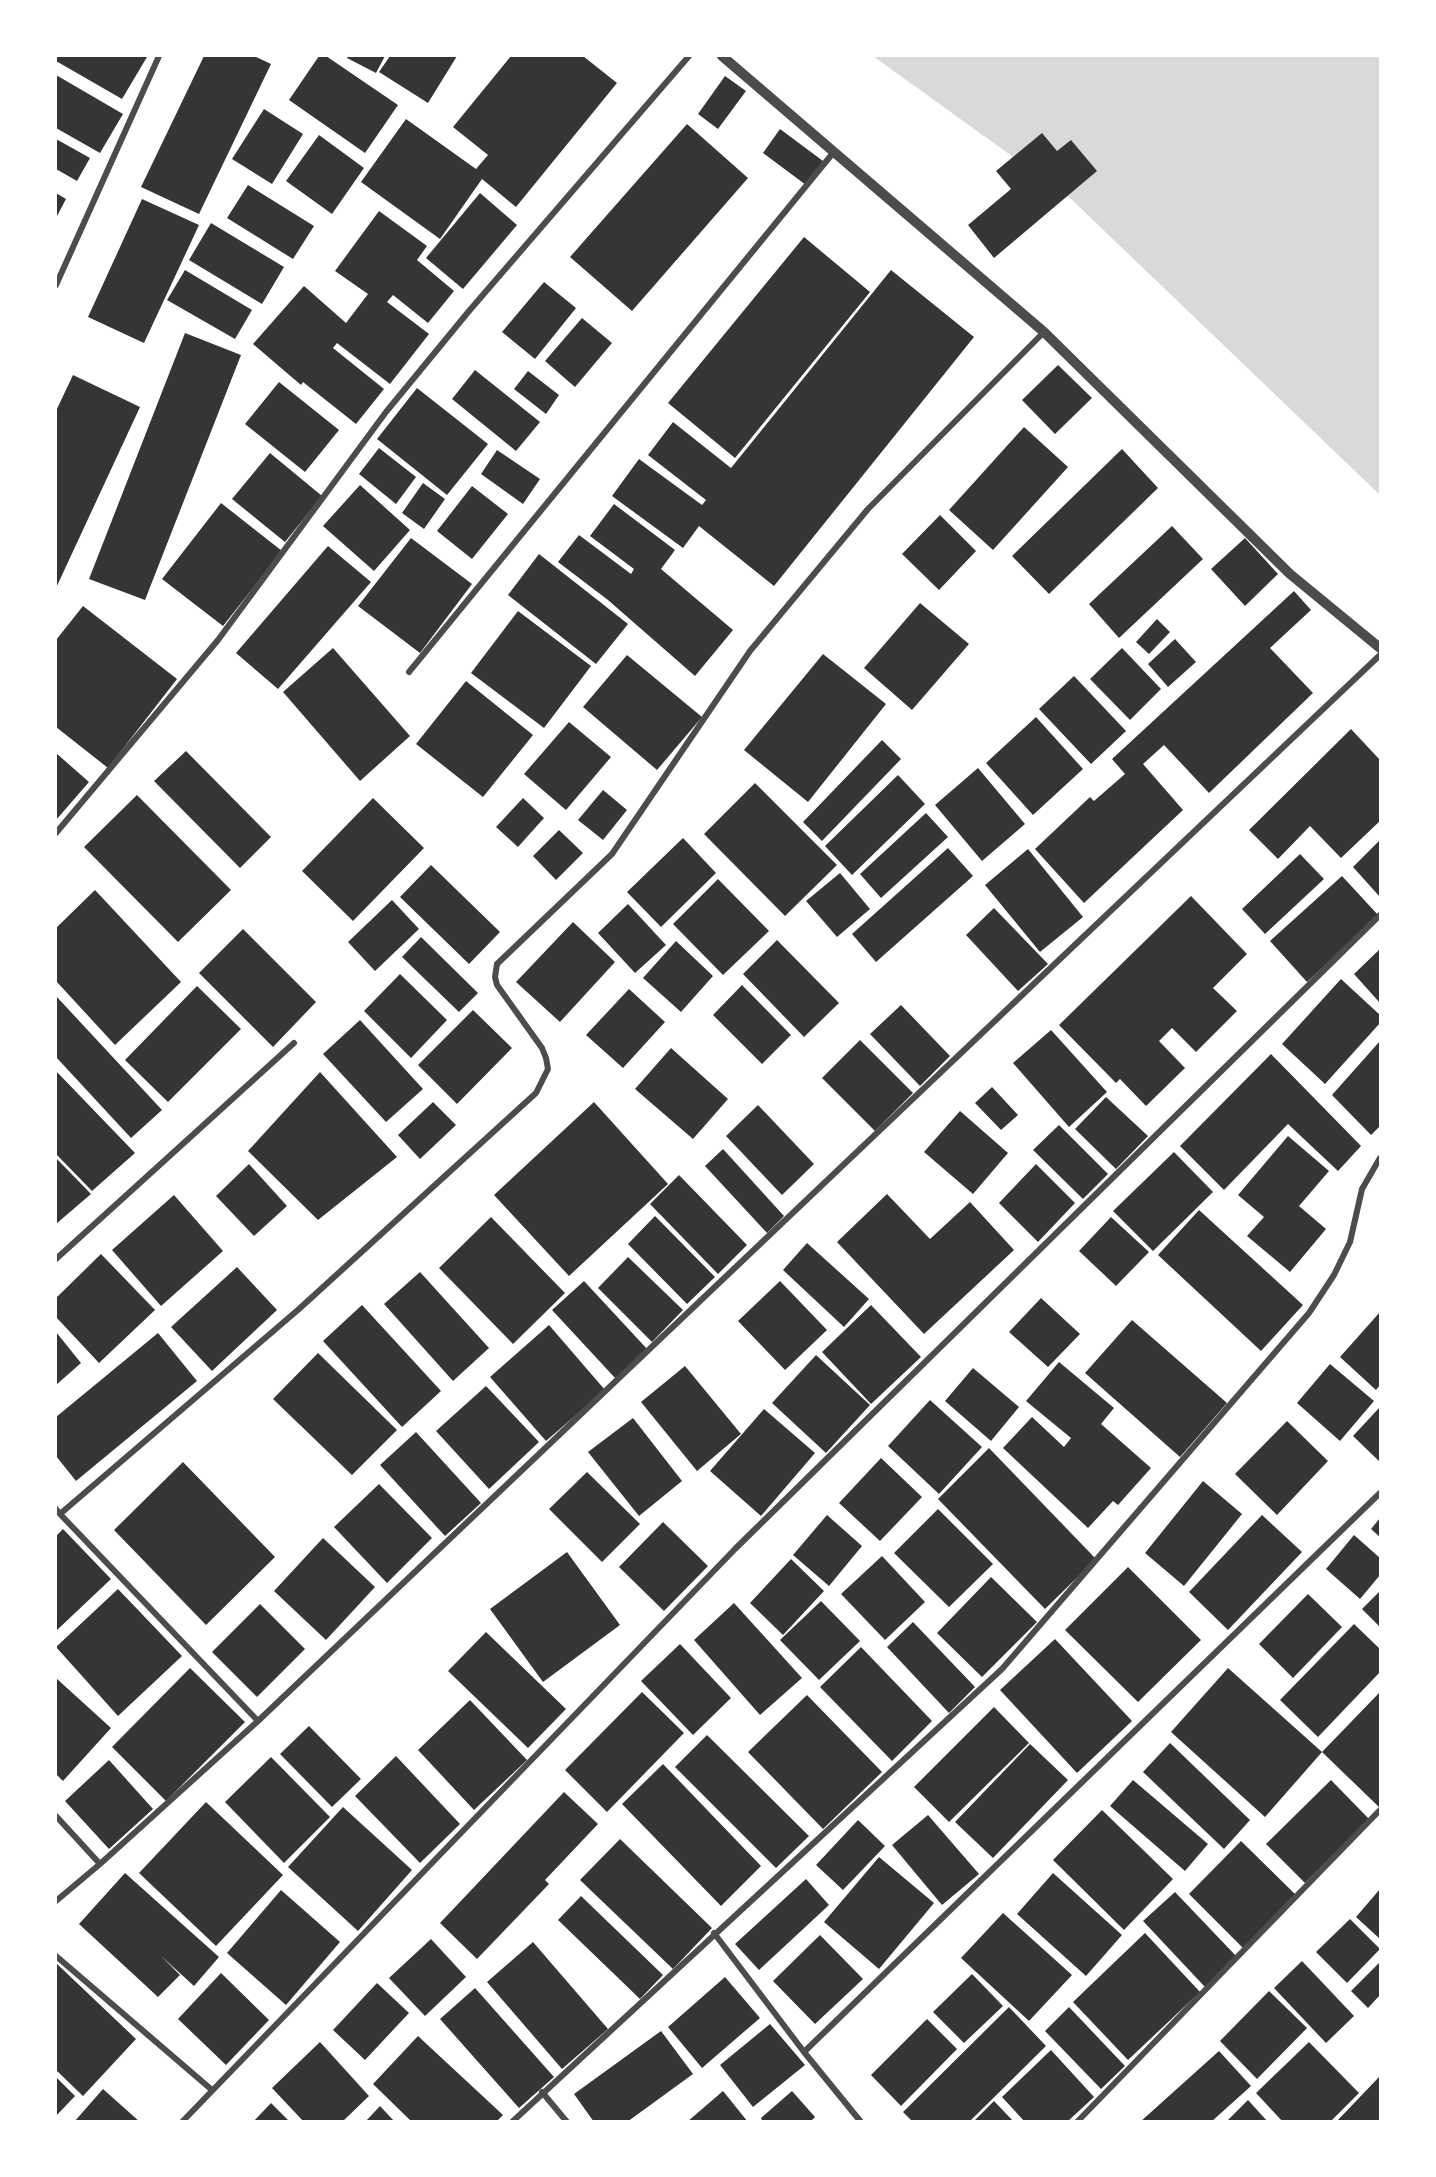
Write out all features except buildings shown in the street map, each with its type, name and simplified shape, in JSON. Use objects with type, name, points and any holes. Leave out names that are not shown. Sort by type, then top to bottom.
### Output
[{"type":"street","points":[[56,285],[159,56]]},
{"type":"street","points":[[56,833],[218,640],[401,394],[689,56]]},
{"type":"street","points":[[722,56],[1044,332],[1290,574],[1380,648]]},
{"type":"street","points":[[409,672],[833,153]]},
{"type":"street","points":[[258,1721],[58,1512],[299,1309],[536,1094],[548,1069],[543,1048],[497,985],[495,977],[497,964],[612,854],[750,651],[868,509],[1044,332]]},
{"type":"street","points":[[56,1901],[258,1721],[1380,655]]},
{"type":"street","points":[[182,2121],[735,1549],[1380,915]]},
{"type":"street","points":[[56,1259],[294,1043]]},
{"type":"street","points":[[512,2121],[1018,1652],[1308,1313],[1334,1275],[1350,1242],[1362,1189],[1380,1158]]},
{"type":"street","points":[[804,2052],[1380,1493]]},
{"type":"street","points":[[1077,2121],[1380,1810]]},
{"type":"street","points":[[56,1816],[100,1864]]},
{"type":"street","points":[[714,1933],[804,2052],[861,2121]]},
{"type":"street","points":[[56,1956],[212,2090]]},
{"type":"street","points":[[542,2092],[567,2121]]},
{"type":"shaded area","points":[[873,56],[1380,56],[1380,495],[1070,198]]}]
